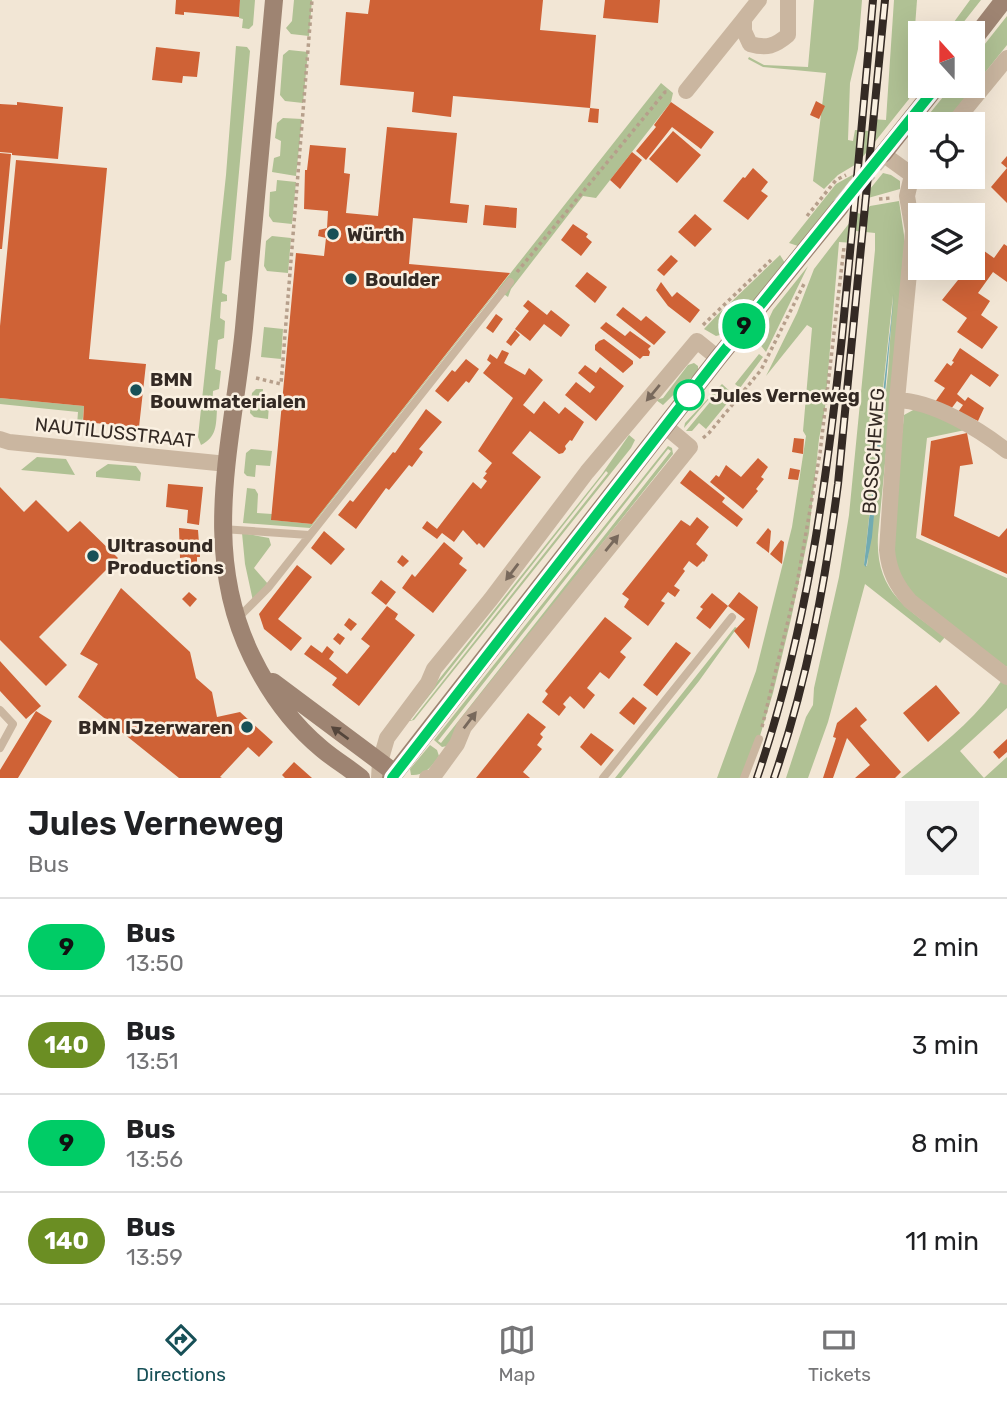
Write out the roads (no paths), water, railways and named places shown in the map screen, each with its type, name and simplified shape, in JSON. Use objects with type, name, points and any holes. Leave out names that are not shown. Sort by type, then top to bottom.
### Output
[{"type":"street","points":[[274,0],[239,373],[227,464],[222,529],[223,559],[238,618],[253,659],[284,710],[321,748],[361,778]]},
{"type":"street","points":[[686,91],[759,0]]},
{"type":"street","points":[[744,19],[744,31],[750,44],[761,47],[775,46],[788,35],[788,0]]},
{"type":"street","points":[[985,25],[1004,0]]},
{"type":"street","points":[[963,112],[1007,58]]},
{"type":"street","name":"BOSSCHEWEG","points":[[908,166],[883,154],[927,98]]},
{"type":"street","name":"BOSSCHEWEG","points":[[909,189],[907,196],[913,231],[897,400],[887,550],[892,575],[910,601],[1007,677]]},
{"type":"street","points":[[387,773],[840,207]]},
{"type":"street","points":[[387,773],[387,738],[428,683],[434,669],[587,472],[696,341],[718,358]]},
{"type":"street","points":[[897,400],[912,401],[978,429],[1007,451]]},
{"type":"street","points":[[437,776],[464,727],[690,447],[665,426]]},
{"type":"street","name":"NAUTILUSSTRAAT","points":[[0,439],[227,464]]},
{"type":"street","points":[[262,673],[387,773]]},
{"type":"lane","points":[[238,618],[268,588],[510,282]]},
{"type":"lane","points":[[222,529],[309,535]]},
{"type":"lane","points":[[603,778],[732,617]]},
{"type":"lane","points":[[0,710],[13,724],[0,748]]},
{"type":"lane","points":[[744,778],[759,739]]},
{"type":"water","points":[[894,294],[872,537],[866,567],[864,565]]},
{"type":"tunnel","points":[[840,207],[883,154]]},
{"type":"railway","points":[[757,778],[789,670],[821,505],[842,337],[873,0]]},
{"type":"railway","points":[[774,778],[805,669],[821,596],[833,521],[885,0]]},
{"type":"place","name":"Würth","points":[[333,234]]},
{"type":"place","name":"Boulder","points":[[351,279]]},
{"type":"place","name":"BMN Bouwmaterialen","points":[[136,390]]},
{"type":"place","name":"Jules Verneweg","points":[[689,395]]},
{"type":"place","name":"Ultrasound Productions","points":[[93,556]]},
{"type":"place","name":"BMN IJzerwaren","points":[[247,727]]}]
